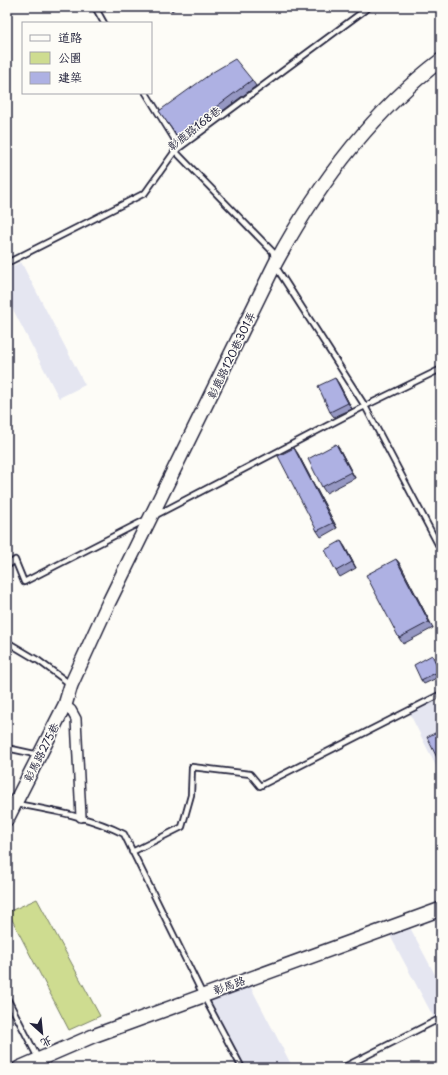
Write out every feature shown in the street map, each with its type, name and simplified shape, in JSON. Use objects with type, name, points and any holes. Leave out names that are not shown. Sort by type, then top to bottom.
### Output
[{"type":"street","name":"彰鹿路120巷301弄","points":[[71,684],[275,264],[296,226],[323,183],[345,154],[381,113],[441,60]]},
{"type":"street","name":"彰馬路275巷","points":[[7,819],[65,705],[71,684]]},
{"type":"street","points":[[65,705],[71,710],[76,720],[81,817]]},
{"type":"street","name":"彰馬路","points":[[20,1068],[93,1036],[441,909]]},
{"type":"lane","points":[[95,7],[103,22]]},
{"type":"lane","name":"彰鹿路168巷","points":[[7,263],[145,193],[176,152],[369,7]]},
{"type":"lane","points":[[147,94],[175,140],[176,152],[273,252],[275,264],[365,406],[441,550]]},
{"type":"lane","points":[[7,566],[15,560],[24,582],[365,406],[441,370]]},
{"type":"lane","points":[[7,642],[39,661],[71,684]]},
{"type":"lane","points":[[132,852],[182,827],[191,795],[192,767],[250,774],[260,786],[441,694]]},
{"type":"lane","points":[[7,748],[40,755]]},
{"type":"lane","points":[[14,803],[81,817],[92,822],[108,826],[124,834],[203,995],[242,1068]]},
{"type":"lane","points":[[7,998],[39,1060]]},
{"type":"lane","points":[[342,1068],[441,1018]]},
{"type":"shaded area","points":[[21,262],[85,385],[59,398],[7,298],[7,269]]},
{"type":"shaded area","points":[[434,700],[441,715],[441,776],[409,712]]},
{"type":"shaded area","points":[[406,920],[441,986],[441,1015],[434,1018],[386,928]]},
{"type":"shaded area","points":[[247,980],[293,1068],[242,1068],[204,996]]},
{"type":"green space","points":[[37,899],[100,1016],[69,1030],[8,912]]},
{"type":"building","points":[[235,59],[252,80],[177,136],[159,111],[213,72]]},
{"type":"building","points":[[335,378],[348,403],[330,412],[318,386]]},
{"type":"building","points":[[336,444],[351,472],[322,487],[308,459]]},
{"type":"building","points":[[294,448],[333,523],[317,531],[278,456]]},
{"type":"building","points":[[341,541],[352,562],[336,571],[325,550]]},
{"type":"building","points":[[396,559],[429,622],[399,638],[366,575]]},
{"type":"building","points":[[432,655],[440,671],[421,680],[414,665]]},
{"type":"building","points":[[441,730],[441,766],[427,737]]}]
